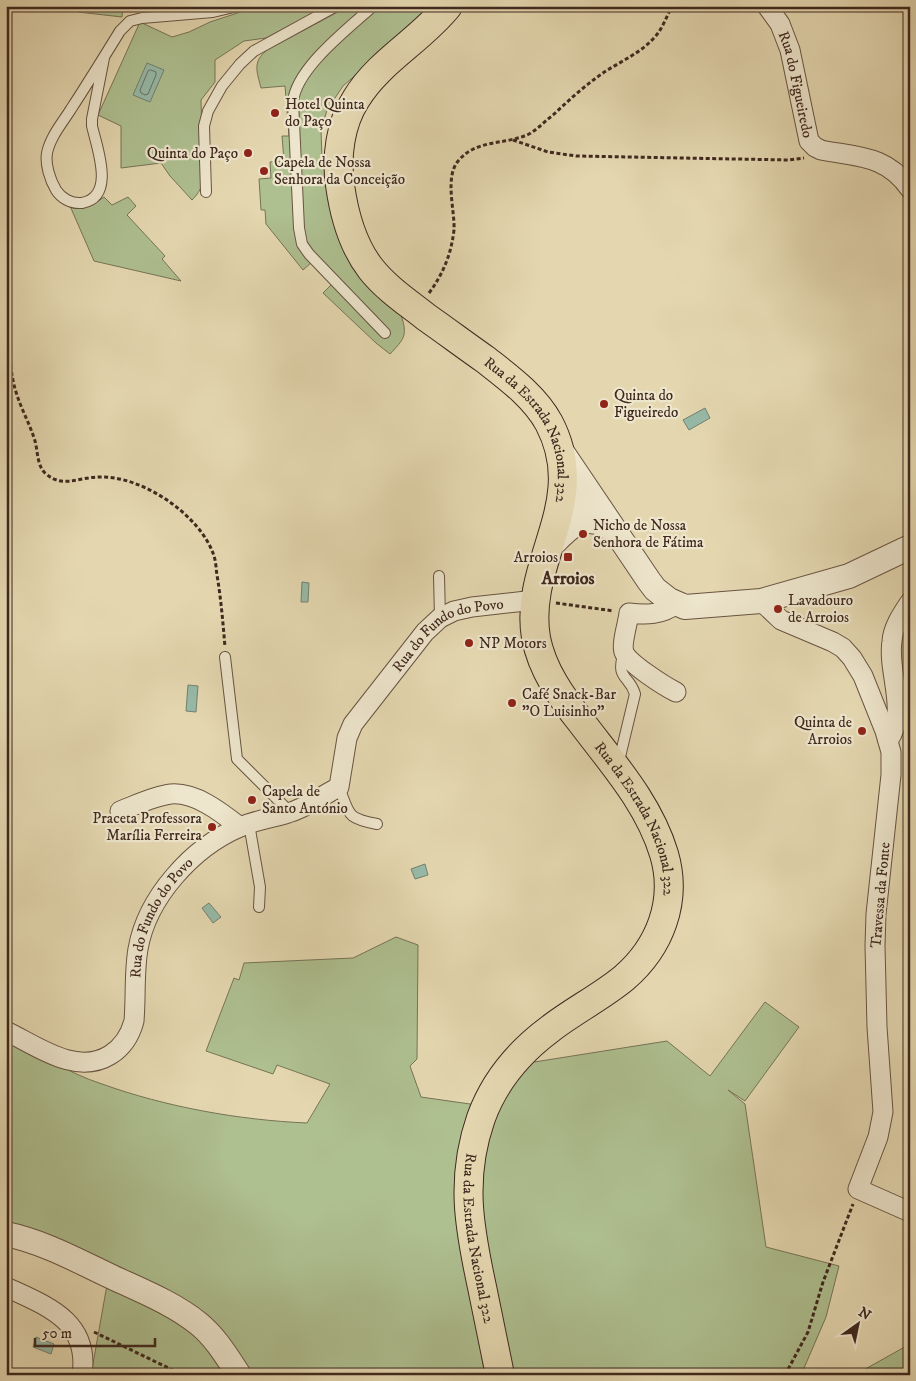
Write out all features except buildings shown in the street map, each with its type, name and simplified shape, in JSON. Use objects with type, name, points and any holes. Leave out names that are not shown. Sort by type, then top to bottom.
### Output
[{"type":"main road","name":"Rua da Estrada Nacional 322","points":[[448,6],[429,27],[379,71],[353,103],[339,151],[339,177],[343,202],[361,254],[382,281],[417,310],[498,369],[523,390],[545,417],[558,446],[562,474],[562,498],[558,519],[537,586],[535,600],[536,634],[540,652],[547,670],[562,696],[643,806],[663,848],[669,877],[668,906],[659,933],[638,964],[625,977],[550,1029],[525,1050],[496,1087],[480,1121],[468,1175],[469,1216],[500,1375]]},
{"type":"street","name":"Rua do Figueiredo","points":[[767,6],[780,24],[790,50],[809,141],[815,147],[824,151],[878,161],[894,170],[910,189]]},
{"type":"street","points":[[558,446],[642,572],[655,589],[676,604],[692,607],[761,601],[849,576],[910,547]]},
{"type":"street","points":[[562,498],[609,524]]},
{"type":"street","points":[[548,549],[579,522],[592,520],[609,524]]},
{"type":"street","name":"Rua do Fundo do Povo","points":[[6,1031],[73,1062],[95,1062],[116,1051],[130,1033],[134,1021],[138,948],[146,921],[153,907],[172,881],[194,858],[221,838],[244,825],[291,813],[339,787],[347,738],[353,724],[425,632],[440,618],[454,611],[472,607],[535,600]]},
{"type":"street","name":"Travessa da Fonte","points":[[761,601],[781,620],[833,642],[848,653],[863,676],[891,752],[891,775],[875,946],[877,1020],[883,1112],[878,1137],[858,1189]]},
{"type":"street","points":[[888,741],[903,708],[892,641],[896,625],[910,602]]},
{"type":"street","points":[[676,604],[667,610],[655,614],[629,614],[624,652],[656,680],[676,692]]},
{"type":"street","points":[[120,811],[164,795],[177,794],[212,806],[244,825]]},
{"type":"street","points":[[858,1189],[910,1212]]},
{"type":"street","points":[[6,1234],[28,1239],[57,1251],[180,1310],[200,1325],[210,1336],[239,1375]]},
{"type":"street","points":[[6,1287],[34,1300],[72,1326],[79,1338],[83,1357],[82,1375]]},
{"type":"lane","points":[[104,58],[92,119],[102,175],[100,190],[93,199],[80,203],[74,202],[62,197],[53,184],[47,167],[47,152],[57,132],[124,26],[136,19],[213,12],[238,6]]},
{"type":"lane","points":[[206,192],[204,126],[208,111],[222,86],[240,64],[254,51],[336,6]]},
{"type":"lane","points":[[373,6],[318,57],[298,84],[292,102],[299,228],[302,244],[309,254],[385,332]]},
{"type":"lane","points":[[439,576],[440,618]]},
{"type":"lane","points":[[617,769],[635,694],[621,672],[620,664],[624,652]]},
{"type":"lane","points":[[226,657],[237,759],[291,813]]},
{"type":"lane","points":[[339,787],[351,815],[356,819],[377,824]]},
{"type":"lane","points":[[244,825],[260,887],[259,907]]},
{"type":"path","points":[[417,310],[438,280],[448,261],[454,230],[451,177],[456,164],[462,156],[477,147],[512,139],[536,130],[598,76],[646,46],[656,36],[672,6]]},
{"type":"path","points":[[512,139],[548,152],[576,156],[790,160],[806,158],[824,151]]},
{"type":"path","points":[[6,320],[16,391],[31,430],[39,465],[45,473],[60,482],[78,481],[88,477],[100,476],[125,479],[138,484],[168,502],[188,518],[202,534],[215,557],[226,657]]},
{"type":"path","points":[[535,600],[629,614]]},
{"type":"path","points":[[785,1375],[808,1332],[823,1282],[858,1189]]},
{"type":"path","points":[[59,1316],[183,1375]]},
{"type":"shaded area","points":[[78,6],[123,6],[122,17],[78,12]]},
{"type":"shaded area","points":[[259,6],[326,6],[266,38],[244,41],[215,60],[215,82],[201,100],[203,177],[197,195],[192,200],[161,163],[121,168],[121,126],[98,115],[140,22],[172,37]]},
{"type":"shaded area","points":[[349,6],[430,6],[414,24],[343,86],[327,110],[321,131],[322,157],[333,216],[401,315],[404,328],[403,337],[399,345],[390,354],[323,293],[333,283],[312,262],[303,270],[266,224],[265,210],[261,210],[259,179],[271,178],[270,162],[284,161],[282,136],[289,136],[285,86],[261,88],[257,63],[262,54],[267,50]]},
{"type":"shaded area","points":[[104,197],[112,205],[128,197],[136,206],[127,215],[165,256],[162,259],[181,281],[94,261],[70,206],[87,205]]},
{"type":"shaded area","points":[[396,937],[418,945],[417,1059],[410,1066],[421,1097],[477,1105],[460,1227],[485,1375],[91,1375],[110,1268],[6,1230],[6,1036],[77,1074],[126,1092],[203,1111],[255,1119],[307,1123],[330,1084],[277,1065],[273,1074],[206,1051],[234,978],[239,980],[244,963],[353,958]]},
{"type":"shaded area","points":[[765,1002],[799,1027],[745,1101],[728,1090],[745,1104],[766,1247],[839,1266],[826,1317],[801,1375],[505,1375],[483,1251],[478,1169],[497,1107],[528,1063],[667,1041],[710,1076]]},
{"type":"shaded area","points":[[910,1344],[910,1375],[856,1375],[860,1372]]},
{"type":"water","points":[[147,63],[164,70],[150,102],[133,95]]},
{"type":"water","points":[[705,408],[710,418],[689,430],[683,420]]},
{"type":"water","points":[[302,582],[309,583],[308,602],[301,602]]},
{"type":"water","points":[[188,685],[198,686],[196,712],[186,711]]},
{"type":"water","points":[[425,864],[428,875],[415,879],[411,869]]},
{"type":"water","points":[[209,903],[221,917],[213,923],[202,908]]},
{"type":"water","points":[[36,1337],[54,1344],[51,1354],[33,1347]]},
{"type":"place","name":"Hotel Quinta do Paço","points":[[275,113]]},
{"type":"place","name":"Quinta do Paço","points":[[248,153]]},
{"type":"place","name":"Capela de Nossa Senhora da Conceição","points":[[264,171]]},
{"type":"place","name":"Quinta do Figueiredo","points":[[604,404]]},
{"type":"place","name":"Nicho de Nossa Senhora de Fátima","points":[[583,534]]},
{"type":"place","name":"Arroios","points":[[568,557]]},
{"type":"place","name":"Lavadouro de Arroios","points":[[778,609]]},
{"type":"place","name":"NP Motors","points":[[469,643]]},
{"type":"place","name":"Café Snack-Bar \"O Luisinho\"","points":[[512,703]]},
{"type":"place","name":"Quinta de Arroios","points":[[862,731]]},
{"type":"place","name":"Capela de Santo António","points":[[252,800]]},
{"type":"place","name":"Praceta Professora Marília Ferreira","points":[[212,827]]},
{"type":"district","name":"Arroios","points":[[568,578]]}]
